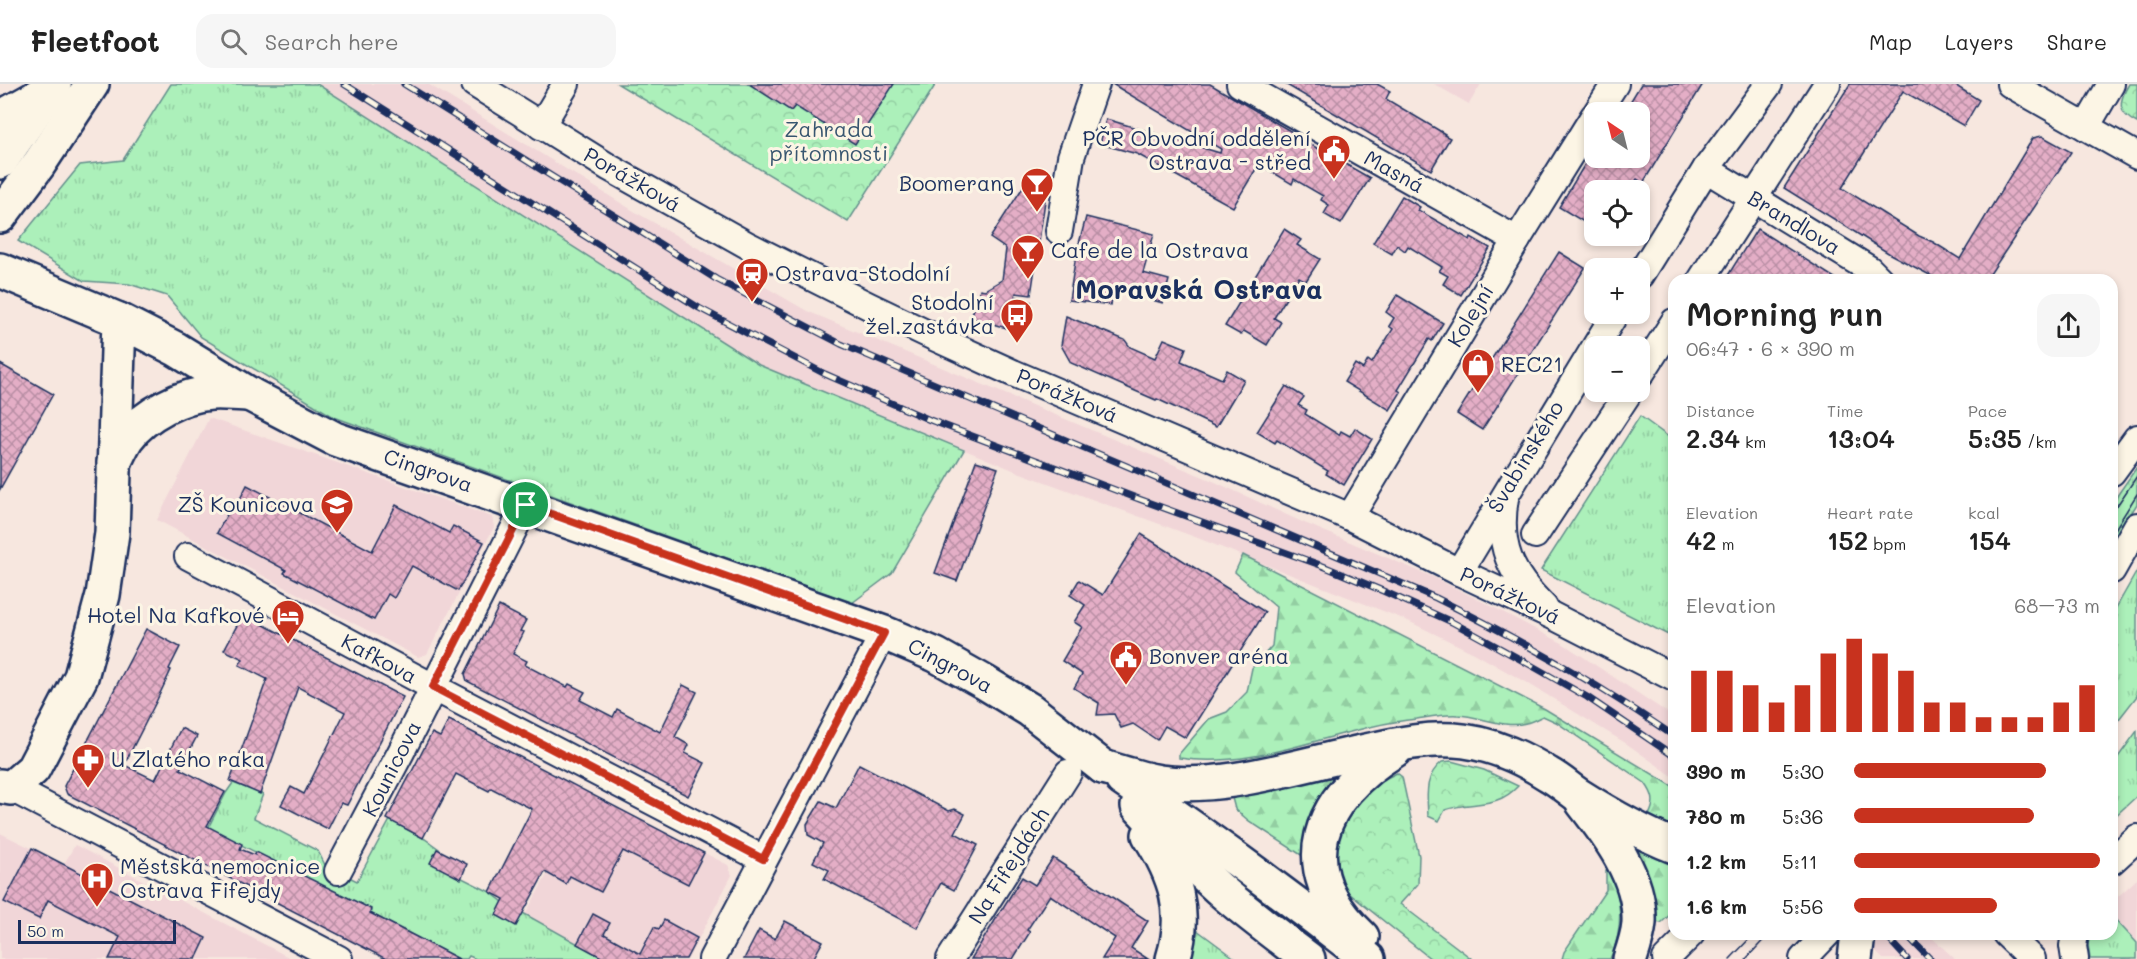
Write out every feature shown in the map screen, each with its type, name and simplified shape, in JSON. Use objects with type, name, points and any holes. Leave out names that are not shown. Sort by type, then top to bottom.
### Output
[{"type":"main road","points":[[0,118],[34,99],[54,84]]},
{"type":"main road","points":[[0,162],[54,84]]},
{"type":"main road","points":[[0,216],[39,164],[92,84]]},
{"type":"main road","points":[[0,254],[51,290]]},
{"type":"main road","points":[[0,270],[51,290]]},
{"type":"main road","name":"Cingrova","points":[[51,290],[119,320],[176,349],[249,394],[335,439],[884,633],[936,655],[1030,710],[1102,766]]},
{"type":"main road","points":[[6,787],[33,769],[81,677],[104,595],[112,533],[119,320]]},
{"type":"main road","points":[[114,463],[128,438],[163,408],[180,400],[211,393],[249,394]]},
{"type":"main road","points":[[1102,766],[1159,782],[1206,783],[1270,772],[1409,742],[1458,741],[1499,750],[1535,766],[1576,794],[1648,835],[1668,843]]},
{"type":"main road","points":[[1386,959],[1352,927],[1330,897],[1322,871],[1321,835],[1331,810],[1353,780],[1409,742]]},
{"type":"main road","points":[[1102,766],[1202,833],[1286,894],[1368,959]]},
{"type":"main road","points":[[1102,766],[1183,855],[1263,925],[1308,959]]},
{"type":"main road","points":[[1102,766],[1155,845],[1170,873],[1181,920],[1173,959]]},
{"type":"main road","points":[[1576,794],[1613,844],[1630,878],[1639,922],[1630,959]]},
{"type":"main road","points":[[1855,959],[1857,940]]},
{"type":"street","name":"Porážková","points":[[476,84],[599,162],[749,246],[936,338],[1350,517],[1668,675]]},
{"type":"street","points":[[541,126],[566,84]]},
{"type":"street","points":[[1059,231],[1071,157],[1096,84]]},
{"type":"street","name":"Masná","points":[[1240,84],[1517,240]]},
{"type":"street","points":[[1603,102],[1615,84]]},
{"type":"street","points":[[1650,259],[1706,169],[1769,84]]},
{"type":"street","points":[[1705,274],[1827,84]]},
{"type":"street","points":[[2010,84],[2137,156]]},
{"type":"street","points":[[2086,127],[2111,84]]},
{"type":"street","name":"Kolejní","points":[[1350,517],[1584,132]]},
{"type":"street","name":"Brandlova","points":[[1706,169],[1874,274]]},
{"type":"street","name":"Švabinského","points":[[1458,572],[1609,324]]},
{"type":"street","points":[[1650,359],[1668,331]]},
{"type":"street","points":[[1535,535],[1622,402]]},
{"type":"street","points":[[2118,464],[2137,438]]},
{"type":"street","points":[[1506,491],[1502,537],[1507,555],[1520,580],[1553,616]]},
{"type":"street","name":"Kounicova","points":[[338,871],[526,505]]},
{"type":"street","points":[[2118,559],[2137,526]]},
{"type":"street","name":"Kafkova","points":[[188,556],[763,859]]},
{"type":"street","points":[[712,959],[884,633]]},
{"type":"street","name":"Na Fifejdách","points":[[950,959],[1068,772]]},
{"type":"street","points":[[6,787],[339,959]]},
{"type":"street","points":[[2118,855],[2137,838]]},
{"type":"street","points":[[1666,959],[1685,940]]},
{"type":"street","points":[[1803,959],[1821,940]]},
{"type":"street","points":[[2074,940],[2075,959]]},
{"type":"shaded area","points":[[317,84],[428,84],[637,213],[807,311],[1213,481],[1300,521],[1433,577],[1495,608],[1562,643],[1668,713],[1668,773],[1627,744],[1534,687],[1474,653],[1406,620],[1195,537],[1018,472],[759,365]]},
{"type":"shaded area","points":[[1434,84],[1481,84],[1469,104]]},
{"type":"shaded area","name":"ZŠ Kounicova","points":[[209,418],[492,517],[494,527],[427,654],[418,657],[157,520]]},
{"type":"shaded area","points":[[656,828],[728,865],[732,875],[688,959],[605,959],[525,915],[572,829]]},
{"type":"shaded area","name":"Městská nemocnice Ostrava Fifejdy","points":[[0,833],[64,864],[75,845],[292,959],[0,959]]},
{"type":"shaded area","points":[[2137,879],[2137,943],[2118,922],[2118,896]]},
{"type":"shaded area","points":[[1863,940],[1934,940],[1955,959],[1883,959]]},
{"type":"green space","points":[[171,84],[317,84],[759,365],[964,450],[892,573],[852,603],[334,417],[201,337],[167,296],[129,284],[84,281],[18,241],[80,165],[123,160]]},
{"type":"green space","name":"Zahrada přítomnosti","points":[[618,84],[936,84],[848,222]]},
{"type":"green space","points":[[2129,84],[2137,84],[2137,123],[2126,115],[2121,106]]},
{"type":"green space","points":[[1640,416],[1668,437],[1668,635],[1541,570]]},
{"type":"green space","points":[[2137,467],[2137,504],[2118,534],[2118,494]]},
{"type":"green space","points":[[1243,555],[1545,709],[1668,783],[1668,824],[1649,815],[1653,798],[1645,783],[1556,722],[1543,716],[1528,722],[1509,724],[1466,716],[1438,716],[1387,723],[1269,753],[1239,758],[1209,760],[1179,758],[1179,754],[1209,719],[1227,712],[1247,692],[1252,668],[1272,646],[1276,607],[1235,572]]},
{"type":"green space","points":[[2137,571],[2137,696],[2118,720],[2118,604]]},
{"type":"green space","points":[[2137,731],[2137,796],[2118,813],[2118,757]]},
{"type":"green space","points":[[1451,761],[1484,770],[1518,786],[1510,794],[1492,802],[1445,810],[1439,821],[1428,816],[1429,780],[1436,767],[1442,762]]},
{"type":"green space","points":[[1344,773],[1309,860],[1249,821],[1235,809],[1231,794]]},
{"type":"green space","points":[[1397,773],[1402,777],[1419,856],[1418,884],[1400,904],[1472,959],[1431,959],[1339,885],[1333,854],[1346,811],[1370,786]]},
{"type":"green space","points":[[233,783],[263,794],[254,818],[318,851],[325,865],[357,881],[390,820],[439,849],[432,863],[490,892],[503,902],[497,915],[516,925],[523,913],[605,959],[476,959],[469,956],[467,959],[458,959],[370,913],[371,911],[208,828]]},
{"type":"green space","points":[[1633,844],[1643,851],[1668,861],[1668,917],[1661,923],[1650,921],[1630,848]]},
{"type":"green space","points":[[1608,864],[1619,900],[1620,912],[1618,935],[1610,959],[1562,959],[1564,952],[1606,890]]},
{"type":"green space","points":[[2118,922],[2137,943],[2137,959],[2090,959],[2089,940],[2118,940]]},
{"type":"green space","points":[[1193,927],[1236,959],[1185,959]]},
{"type":"building","points":[[749,84],[894,84],[855,144],[795,106],[791,111]]},
{"type":"building","points":[[1112,84],[1210,84],[1370,178],[1341,224],[1324,214],[1329,205],[1321,200],[1323,196],[1294,179],[1292,184],[1259,164],[1233,207],[1137,154],[1100,144],[1106,119],[1220,153],[1221,149]]},
{"type":"building","points":[[1285,84],[1377,84],[1390,91],[1386,99],[1450,138],[1431,170]]},
{"type":"building","points":[[1641,84],[1703,84],[1645,180],[1584,180],[1584,222],[1559,207],[1584,166],[1584,168],[1650,168],[1650,102],[1630,102]]},
{"type":"building","points":[[1850,84],[1953,84],[1979,100],[1964,126],[1903,91],[1842,188],[1960,259],[2033,138],[2042,136],[2071,152],[1990,274],[1928,274],[1890,254],[1784,188]]},
{"type":"building","points":[[1023,187],[1045,201],[1031,295],[1016,293],[1015,296],[1031,302],[1029,317],[1010,329],[971,318],[980,289],[985,290],[1002,280],[1006,249],[990,238]]},
{"type":"building","points":[[1402,196],[1420,207],[1418,210],[1470,240],[1471,237],[1490,248],[1461,295],[1443,284],[1448,276],[1439,271],[1442,267],[1408,246],[1405,251],[1397,245],[1392,254],[1373,243]]},
{"type":"building","points":[[1086,217],[1154,234],[1143,273],[1169,280],[1163,303],[1113,289],[1111,305],[1069,300],[1076,255]]},
{"type":"building","points":[[1284,229],[1301,240],[1297,245],[1320,259],[1306,281],[1299,277],[1274,318],[1281,322],[1267,345],[1244,331],[1241,335],[1225,326]]},
{"type":"building","points":[[1757,229],[1828,274],[1729,274]]},
{"type":"building","points":[[1559,252],[1584,267],[1482,430],[1457,414]]},
{"type":"building","points":[[1397,295],[1443,323],[1432,341],[1429,339],[1398,390],[1401,392],[1390,410],[1344,382],[1355,364],[1363,369],[1368,360],[1372,363],[1393,329],[1389,326],[1394,318],[1386,312]]},
{"type":"building","points":[[1066,316],[1125,340],[1130,347],[1155,358],[1164,339],[1186,348],[1181,361],[1222,379],[1227,370],[1244,380],[1216,427],[1071,363],[1061,345]]},
{"type":"building","points":[[0,364],[53,394],[0,489]]},
{"type":"building","points":[[1286,386],[1304,397],[1298,405],[1307,410],[1305,414],[1339,435],[1341,431],[1350,436],[1355,428],[1372,439],[1344,485],[1326,474],[1328,471],[1277,440],[1275,443],[1257,432]]},
{"type":"building","points":[[976,461],[998,468],[957,581],[935,573]]},
{"type":"building","points":[[247,485],[372,551],[396,505],[449,533],[453,526],[484,542],[458,591],[412,566],[394,598],[388,594],[374,620],[284,573],[286,570],[217,533],[232,505],[236,507]]},
{"type":"building","points":[[1141,534],[1265,612],[1186,738],[1165,726],[1157,740],[1133,724],[1121,728],[1114,714],[1097,715],[1099,703],[1074,688],[1082,674],[1062,661],[1082,627],[1074,622],[1085,605],[1070,595],[1079,580],[1103,595]]},
{"type":"building","points":[[499,606],[526,620],[520,631],[524,632],[513,654],[527,661],[525,665],[567,687],[569,684],[585,692],[580,700],[613,717],[617,709],[660,732],[683,685],[697,692],[675,737],[689,745],[685,753],[705,763],[688,796],[467,681],[465,674]]},
{"type":"building","points":[[243,614],[403,697],[347,805],[341,803],[328,829],[281,805],[291,787],[304,794],[345,712],[298,687],[260,794],[230,781],[267,679],[239,665],[243,659],[224,650]]},
{"type":"building","points":[[146,629],[180,647],[156,702],[124,765],[155,780],[181,728],[197,736],[180,769],[225,792],[207,826],[242,844],[240,849],[255,855],[256,852],[371,909],[370,913],[459,959],[386,959],[67,794],[64,786]]},
{"type":"building","points":[[449,720],[704,853],[688,884],[623,851],[601,892],[570,876],[566,884],[545,872],[516,926],[496,915],[504,899],[490,892],[532,809],[491,788],[489,791],[456,774],[423,838],[387,819],[432,733],[440,737]]},
{"type":"building","points":[[859,764],[949,811],[955,809],[965,814],[955,833],[978,845],[954,890],[941,883],[917,928],[824,879],[829,870],[813,862],[823,843],[808,835],[807,824],[821,801],[836,808]]},
{"type":"building","points":[[32,848],[206,938],[196,959],[109,959],[120,937],[48,900],[39,919],[4,902]]},
{"type":"building","points":[[437,849],[467,864],[461,879],[430,863]]},
{"type":"building","points":[[1053,858],[1148,921],[1131,948],[1148,959],[1102,959],[1115,938],[1050,895],[1027,930],[1030,932],[1013,959],[971,959],[1022,877],[1035,885]]},
{"type":"building","points":[[593,914],[610,923],[604,934],[640,954],[654,927],[659,929],[664,920],[697,938],[686,959],[605,959],[577,944]]},
{"type":"building","points":[[785,921],[823,941],[813,959],[744,959],[759,930],[775,939]]},
{"type":"tram line","points":[[2118,504],[2137,476]]},
{"type":"tram line","points":[[2118,524],[2137,494]]},
{"type":"tram line","points":[[1730,959],[1748,940]]},
{"type":"tram line","points":[[1746,959],[1763,940]]},
{"type":"railway","points":[[344,84],[699,308],[825,374],[930,420],[1323,566],[1383,591],[1452,622],[1536,668],[1587,697],[1668,752]]},
{"type":"railway","points":[[404,84],[716,279],[841,344],[1436,598],[1558,663],[1668,732]]},
{"type":"railway","points":[[1890,940],[1907,959]]},
{"type":"railway","points":[[1912,940],[1930,959]]},
{"type":"place","name":"PČR Obvodní oddělení Ostrava - střed","points":[[1334,180]]},
{"type":"place","name":"Boomerang","points":[[1037,213]]},
{"type":"place","name":"Cafe de la Ostrava","points":[[1028,280]]},
{"type":"place","name":"Ostrava-Stodolní","points":[[752,303]]},
{"type":"place","name":"Stodolní žel.zastávka","points":[[1017,344]]},
{"type":"place","name":"REC21","points":[[1478,394]]},
{"type":"place","name":"ZŠ Kounicova","points":[[337,534]]},
{"type":"place","name":"Hotel Na Kafkové","points":[[288,645]]},
{"type":"place","name":"Bonver aréna","points":[[1126,686]]},
{"type":"place","name":"U Zlatého raka","points":[[88,789]]},
{"type":"place","name":"Městská nemocnice Ostrava Fifejdy","points":[[97,908]]},
{"type":"district","name":"Moravská Ostrava","points":[[1199,290]]},
{"type":"route","points":[[526,505],[884,633],[763,859],[433,687],[526,505]]}]
